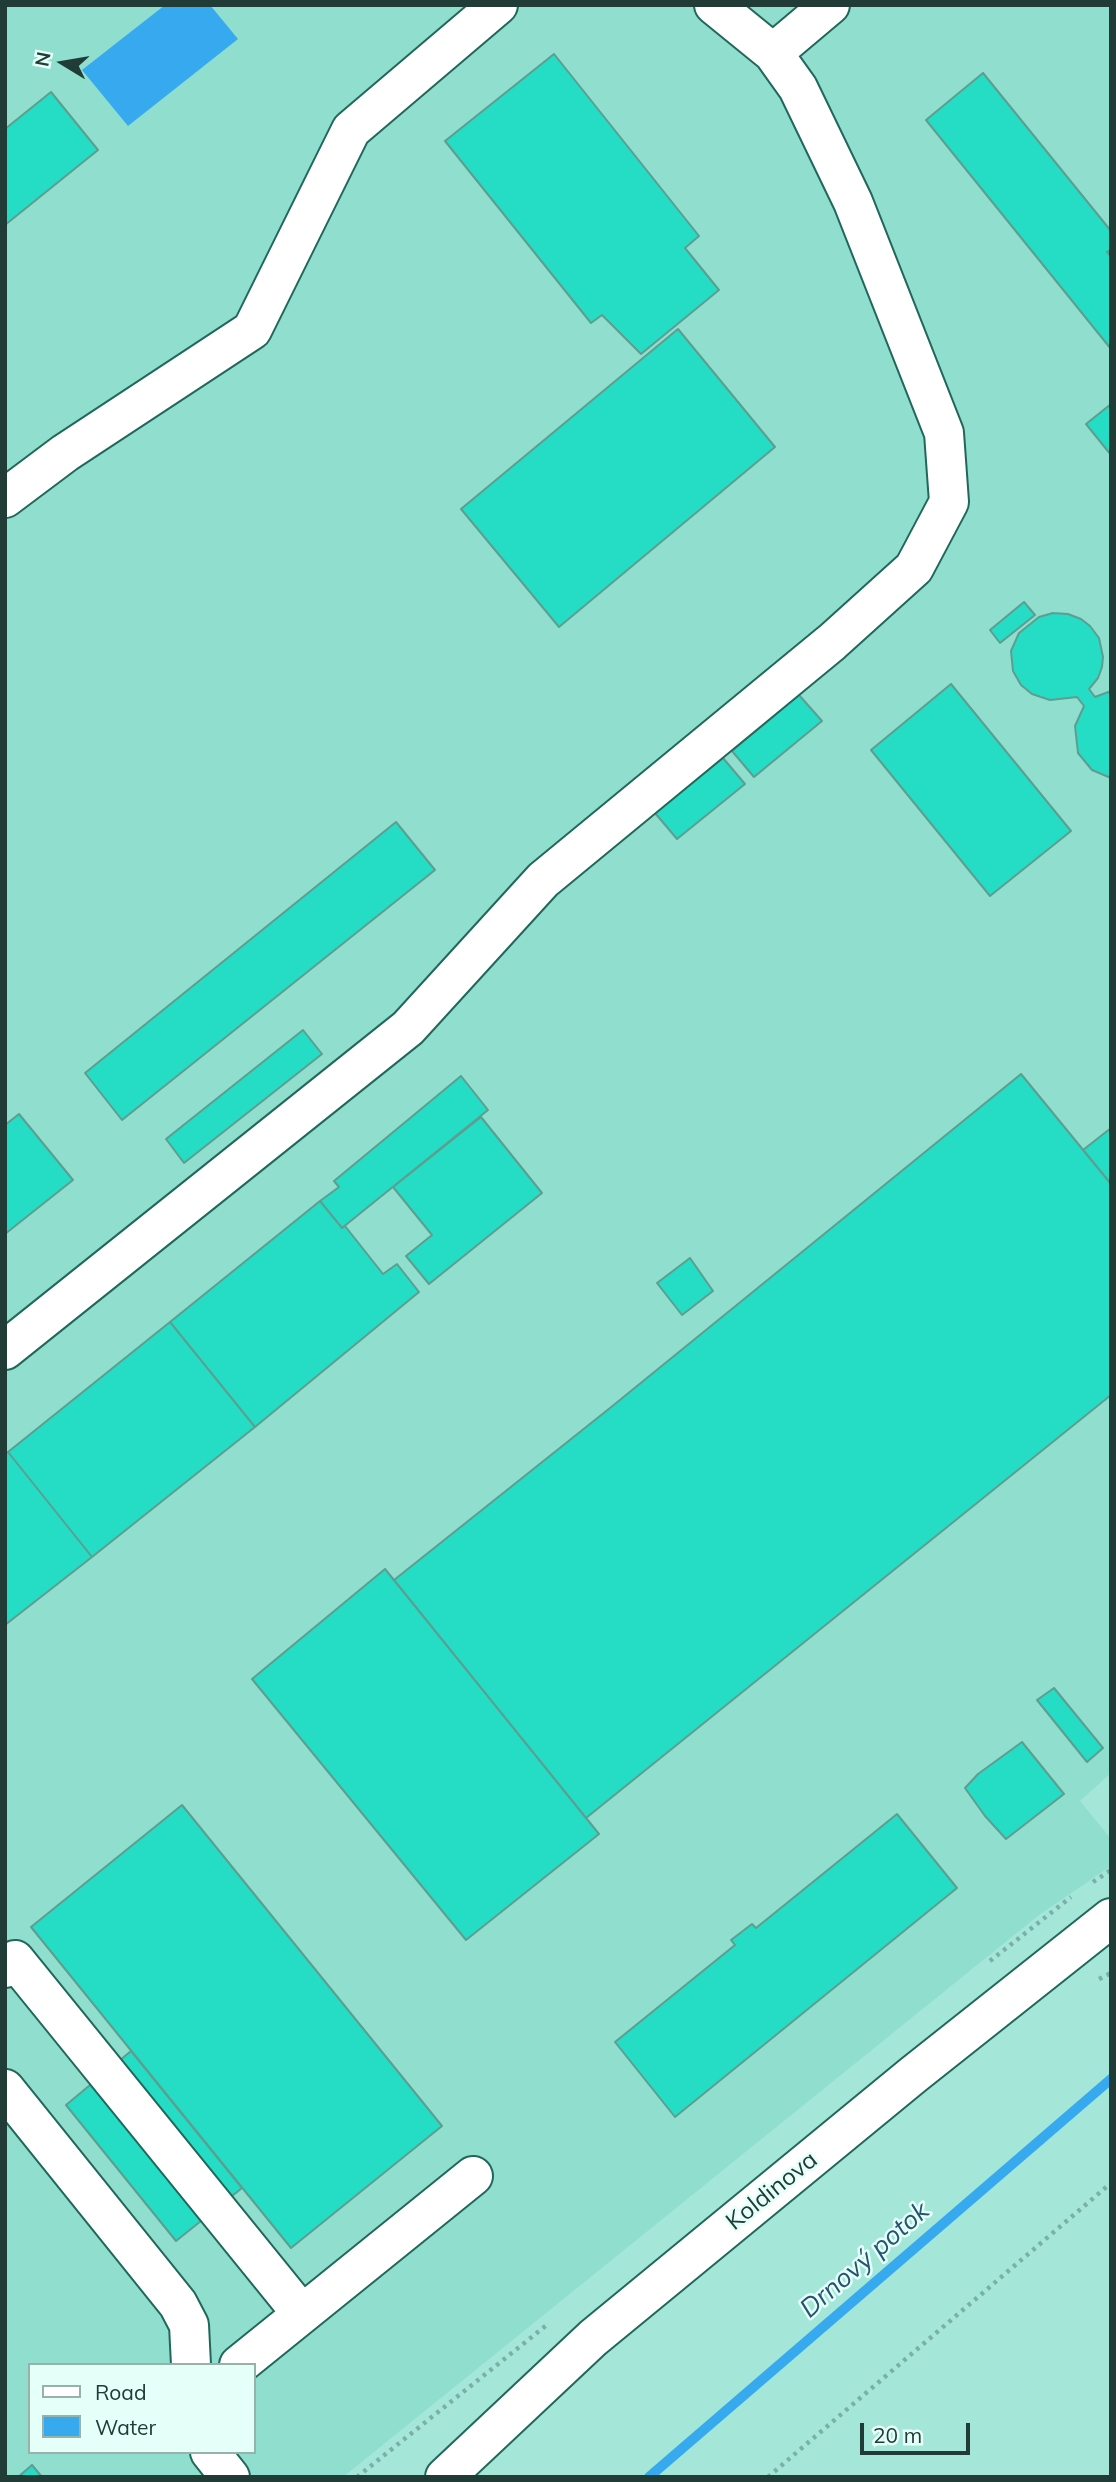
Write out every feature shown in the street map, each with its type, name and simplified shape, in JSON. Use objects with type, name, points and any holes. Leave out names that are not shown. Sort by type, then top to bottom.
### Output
[{"type":"street","points":[[5,498],[65,453],[252,330],[351,130],[498,5]]},
{"type":"street","points":[[5,1350],[408,1028],[543,880],[832,642],[914,568],[948,502],[944,433],[853,202],[798,88],[773,53],[713,5]]},
{"type":"street","points":[[773,53],[830,5]]},
{"type":"street","name":"Koldinova","points":[[445,2477],[593,2338],[913,2075],[1111,1917]]},
{"type":"street","points":[[5,1968],[15,1960],[302,2314]]},
{"type":"street","points":[[5,2089],[178,2304],[189,2325],[191,2363]]},
{"type":"street","points":[[241,2363],[474,2176]]},
{"type":"street","points":[[213,2454],[230,2477]]},
{"type":"path","points":[[768,2477],[1111,2183]]},
{"type":"shaded area","points":[[5,5],[1111,5],[1111,1773],[1080,1801],[1111,1839],[1111,1866],[1039,1915],[343,2477],[5,2477]]},
{"type":"water","points":[[165,5],[210,5],[238,39],[128,126],[82,70]]},
{"type":"building","points":[[554,54],[699,236],[685,248],[719,290],[641,354],[602,315],[591,323],[445,141]]},
{"type":"building","points":[[983,73],[1111,231],[1111,250],[1107,252],[1111,257],[1111,349],[926,120]]},
{"type":"building","points":[[51,92],[98,150],[5,225],[5,129]]},
{"type":"building","points":[[678,329],[775,447],[559,627],[461,509]]},
{"type":"building","points":[[1111,404],[1111,455],[1086,424]]},
{"type":"building","points":[[1024,602],[1035,615],[1000,643],[990,630]]},
{"type":"building","points":[[1053,613],[1068,614],[1081,619],[1099,638],[1102,667],[1098,678],[1089,689],[1095,697],[1111,691],[1111,778],[1092,770],[1078,753],[1075,726],[1084,706],[1077,697],[1050,700],[1032,694],[1021,685],[1013,671],[1011,651],[1019,633],[1039,617]]},
{"type":"building","points":[[951,684],[1071,831],[990,896],[871,750]]},
{"type":"building","points":[[799,695],[822,721],[754,777],[732,751]]},
{"type":"building","points":[[723,758],[745,784],[677,839],[655,813]]},
{"type":"building","points":[[396,822],[435,870],[122,1120],[85,1073]]},
{"type":"building","points":[[303,1030],[322,1054],[184,1163],[166,1139]]},
{"type":"building","points":[[1021,1074],[1111,1184],[1111,1395],[586,1818],[394,1580]]},
{"type":"building","points":[[461,1076],[488,1110],[342,1228],[320,1201],[339,1187],[334,1181]]},
{"type":"building","points":[[19,1114],[73,1180],[5,1234],[5,1125]]},
{"type":"building","points":[[481,1117],[542,1193],[429,1284],[406,1256],[432,1235],[393,1187]]},
{"type":"building","points":[[1111,1128],[1111,1184],[1083,1150]]},
{"type":"building","points":[[320,1201],[342,1228],[345,1226],[383,1274],[397,1264],[419,1292],[255,1427],[170,1322]]},
{"type":"building","points":[[690,1258],[713,1291],[682,1315],[657,1283]]},
{"type":"building","points":[[170,1322],[255,1427],[92,1557],[8,1452]]},
{"type":"building","points":[[8,1452],[92,1557],[5,1625],[5,1453]]},
{"type":"building","points":[[385,1569],[599,1834],[466,1940],[252,1679]]},
{"type":"building","points":[[1054,1688],[1103,1748],[1087,1762],[1037,1700]]},
{"type":"building","points":[[1022,1742],[1064,1794],[1006,1839],[965,1788],[978,1774]]},
{"type":"building","points":[[182,1805],[442,2126],[291,2248],[31,1927]]},
{"type":"building","points":[[897,1814],[957,1888],[675,2117],[615,2042],[735,1945],[731,1940],[752,1924],[756,1928]]},
{"type":"building","points":[[131,2051],[242,2188],[176,2241],[66,2105]]},
{"type":"building","points":[[32,2465],[42,2477],[18,2477]]},
{"type":"waterway","name":"Drnový potok","points":[[649,2477],[1111,2079]]}]
